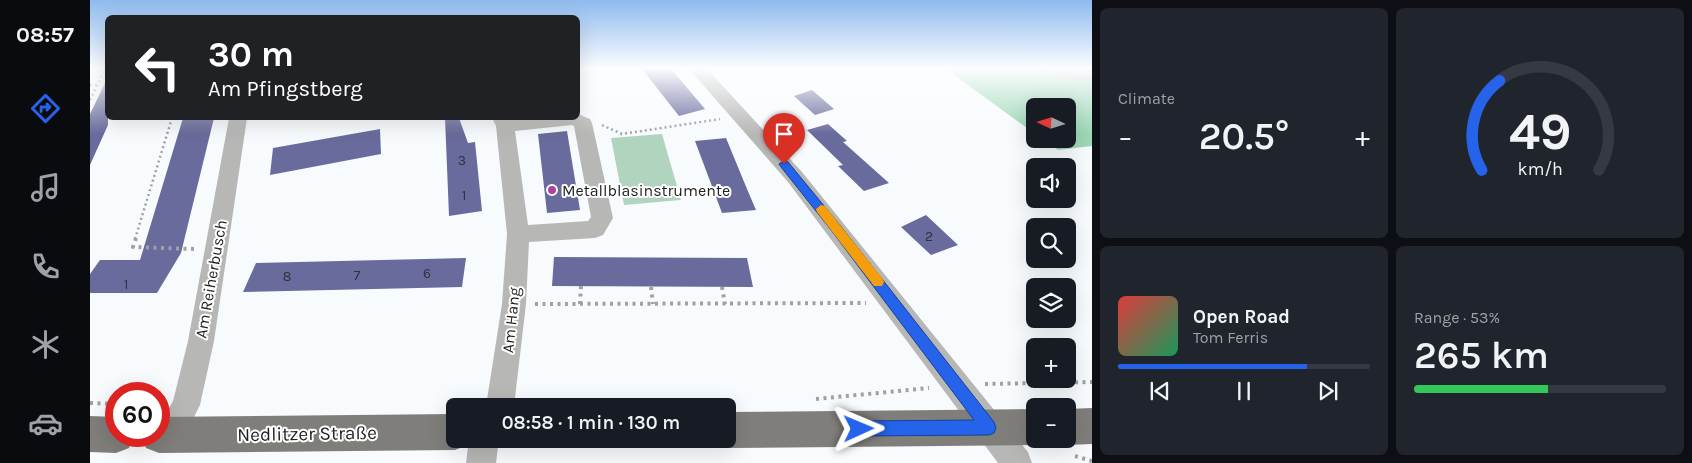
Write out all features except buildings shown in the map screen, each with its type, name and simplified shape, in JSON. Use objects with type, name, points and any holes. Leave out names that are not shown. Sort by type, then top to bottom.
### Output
[{"type":"main road","points":[[736,415],[989,428],[1026,427]]},
{"type":"main road","name":"Nedlitzer Straße","points":[[170,435],[446,419]]},
{"type":"main road","points":[[1076,427],[1092,426]]},
{"type":"main road","points":[[90,434],[105,435]]},
{"type":"street","points":[[717,91],[796,176],[1017,463]]},
{"type":"street","name":"Am Reiherbusch","points":[[170,427],[186,404],[201,340],[238,120]]},
{"type":"street","name":"Am Hang","points":[[501,398],[514,304],[518,234],[503,122],[551,120]]},
{"type":"street","name":"Am Hang","points":[[518,234],[595,229],[602,218],[583,123],[577,120]]},
{"type":"street","points":[[481,463],[483,448]]},
{"type":"path","points":[[622,134],[741,116]]},
{"type":"path","points":[[171,120],[134,247],[216,249]]},
{"type":"path","points":[[580,304],[581,286]]},
{"type":"path","points":[[651,287],[653,304]]},
{"type":"path","points":[[722,287],[725,304]]},
{"type":"path","points":[[514,304],[894,303]]},
{"type":"path","points":[[813,399],[957,385],[1092,382]]},
{"type":"path","points":[[90,403],[105,404]]},
{"type":"green space","points":[[976,91],[1092,91],[1092,146],[1076,148],[1076,98],[1026,98],[1026,127]]},
{"type":"green space","points":[[662,134],[681,200],[624,205],[611,138]]},
{"type":"green space","points":[[1055,148],[1075,148],[1058,150]]},
{"type":"slow traffic","points":[[821,209],[878,282]]},
{"type":"place","name":"Metallblasinstrumente","points":[[552,190]]},
{"type":"route","points":[[784,164],[796,176],[989,428],[859,429]]}]
